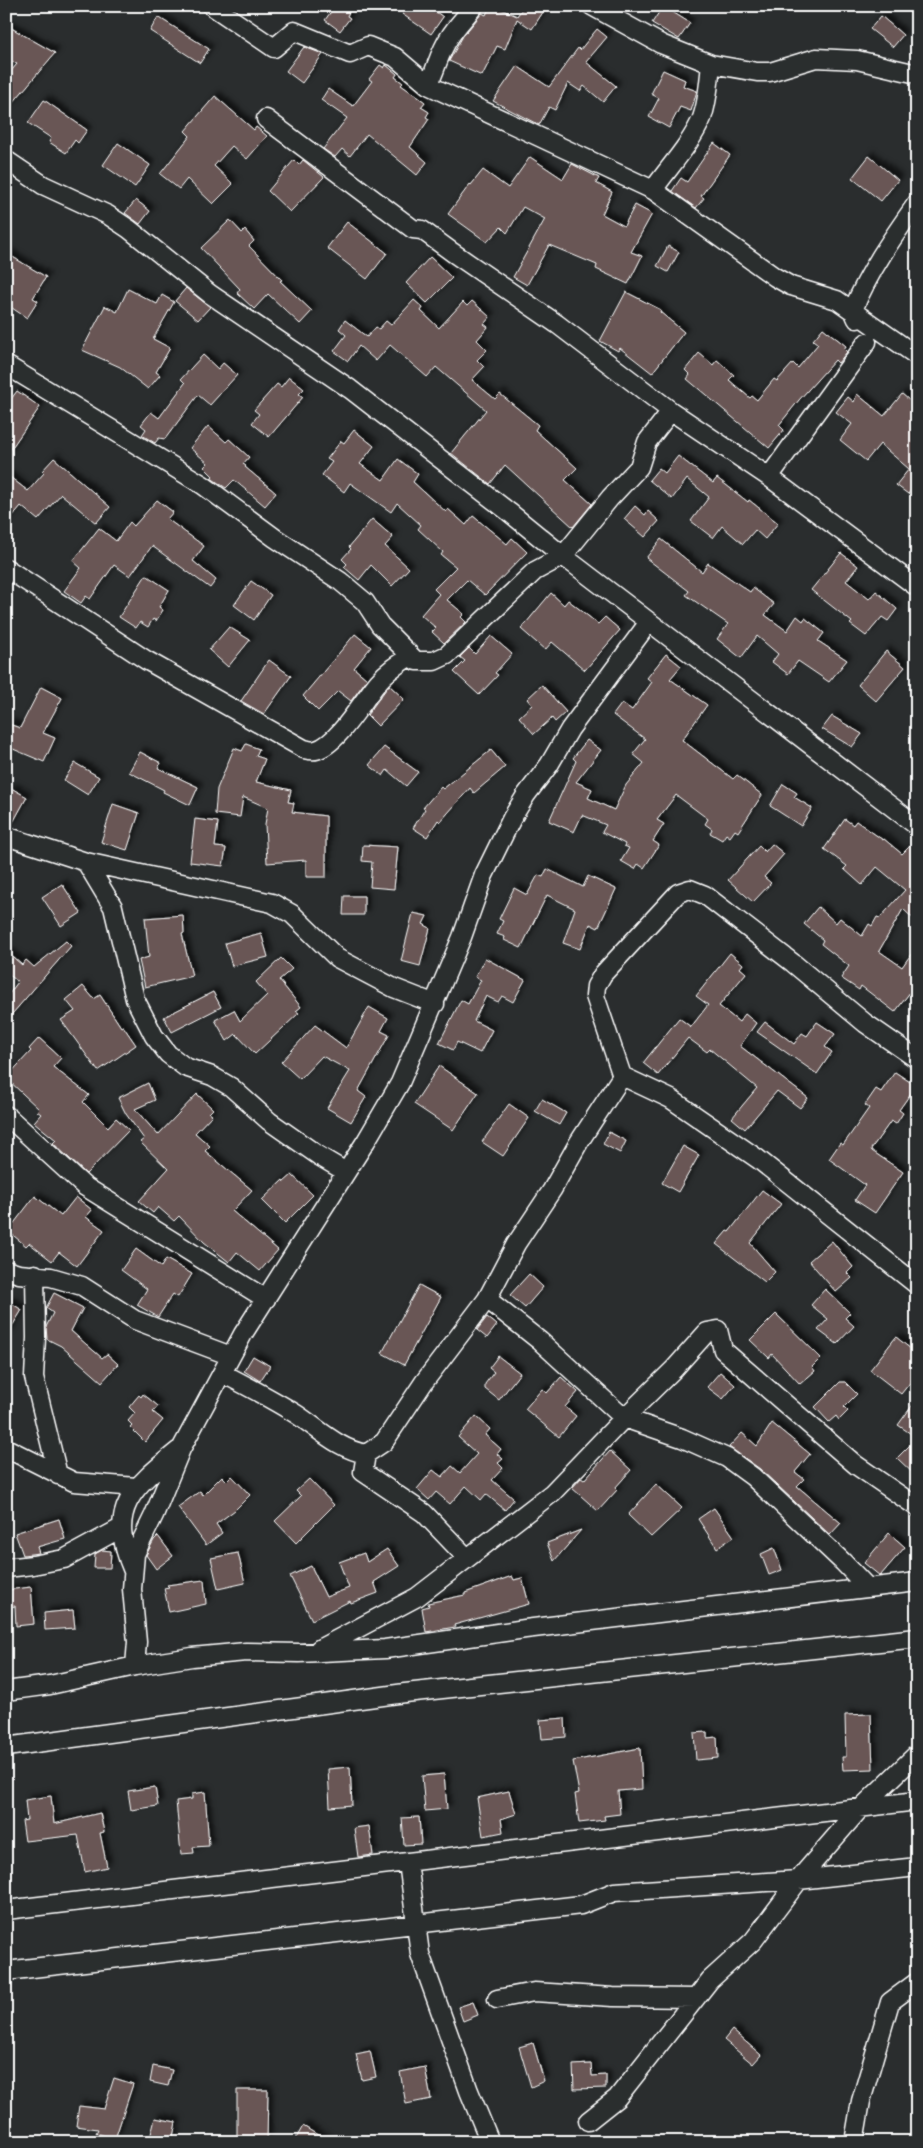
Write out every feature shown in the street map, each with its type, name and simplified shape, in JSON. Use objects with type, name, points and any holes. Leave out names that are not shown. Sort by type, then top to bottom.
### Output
[{"type":"street","points":[[212,6],[274,48],[294,31],[350,54],[368,46],[395,57],[428,85],[653,190],[775,277],[791,286],[827,296],[853,310],[917,356]]},
{"type":"street","points":[[428,85],[438,58],[450,36],[474,6]]},
{"type":"street","points":[[592,6],[652,40],[711,64],[757,72],[770,72],[816,58],[858,60],[917,74]]},
{"type":"street","points":[[653,190],[693,135],[701,119],[706,104],[711,64]]},
{"type":"street","points":[[266,119],[413,229],[422,230],[558,324],[671,411],[769,477],[917,587]]},
{"type":"street","points":[[6,160],[43,185],[108,215],[129,229],[210,294],[350,389],[563,556],[917,826]]},
{"type":"street","points":[[769,477],[866,342],[853,310],[862,289],[886,248],[917,203]]},
{"type":"street","points":[[6,365],[203,485],[275,538],[340,581],[365,602],[380,625],[409,657],[416,662],[434,661],[447,656],[535,571],[563,556],[610,498],[639,467],[647,442],[671,411]]},
{"type":"street","points":[[6,568],[146,660],[304,749],[316,750],[326,745],[346,725],[379,681],[393,667],[409,657]]},
{"type":"street","points":[[135,1666],[137,1642],[133,1571],[136,1554],[181,1449],[231,1356],[400,1083],[435,1004],[484,875],[512,818],[526,795],[549,765],[570,729],[649,622]]},
{"type":"street","points":[[6,836],[86,862],[272,903],[292,914],[337,958],[394,988],[435,1004]]},
{"type":"street","points":[[86,862],[113,907],[135,999],[154,1036],[168,1054],[185,1067],[212,1076],[231,1088],[269,1121],[319,1156],[346,1172]]},
{"type":"street","points":[[917,1059],[865,1023],[793,963],[705,895],[690,889],[678,893],[603,974],[596,986],[595,996],[622,1076],[671,1099],[758,1159],[917,1285]]},
{"type":"street","points":[[222,1373],[278,1403],[339,1445],[353,1452],[366,1454],[384,1442],[424,1382],[487,1299],[516,1244],[552,1190],[579,1142],[622,1076]]},
{"type":"street","points":[[6,1115],[84,1186],[266,1299]]},
{"type":"street","points":[[6,1270],[51,1277],[82,1286],[135,1320],[231,1356]]},
{"type":"street","points":[[35,1274],[36,1338],[34,1377],[58,1475]]},
{"type":"street","points":[[487,1299],[540,1341],[624,1418],[682,1438],[727,1458],[753,1477],[867,1587]]},
{"type":"street","points":[[313,1652],[417,1597],[552,1493],[674,1369],[707,1332],[718,1330],[723,1350],[856,1465],[917,1507]]},
{"type":"street","points":[[6,1448],[74,1482],[136,1487]]},
{"type":"street","points":[[133,1571],[124,1550],[120,1528],[126,1507],[136,1487],[181,1449]]},
{"type":"street","points":[[366,1454],[363,1472],[424,1513],[467,1558]]},
{"type":"street","points":[[6,1568],[33,1566],[64,1558],[120,1528]]},
{"type":"street","points":[[6,1691],[50,1685],[135,1666],[201,1656],[246,1652],[385,1649],[525,1629],[917,1582]]},
{"type":"street","points":[[6,1747],[405,1693],[917,1638]]},
{"type":"street","points":[[588,2121],[617,2098],[710,1980],[753,1940],[798,1880],[862,1808],[917,1754]]},
{"type":"street","points":[[6,1910],[917,1801]]},
{"type":"street","points":[[408,1862],[420,1954],[469,2091],[490,2142]]},
{"type":"street","points":[[6,1971],[581,1905],[614,1892],[798,1880],[917,1868]]},
{"type":"street","points":[[854,2142],[861,2101],[890,2002],[917,1982]]},
{"type":"street","points":[[497,1999],[534,1992],[613,1997],[696,1998]]},
{"type":"building","points":[[335,6],[341,6],[349,12],[347,16],[350,18],[340,31],[325,20]]},
{"type":"building","points":[[408,6],[428,6],[443,17],[431,34],[402,14]]},
{"type":"building","points":[[490,6],[517,16],[524,6],[547,6],[532,29],[517,19],[505,49],[497,46],[482,76],[449,61],[463,36],[482,13],[486,15]]},
{"type":"building","points":[[663,6],[690,23],[679,39],[652,23]]},
{"type":"building","points":[[881,16],[903,35],[893,47],[870,29]]},
{"type":"building","points":[[158,17],[209,49],[200,63],[150,31]]},
{"type":"building","points":[[6,25],[55,53],[6,111],[6,77],[17,64],[6,58]]},
{"type":"building","points":[[597,29],[607,37],[586,62],[616,86],[603,102],[584,86],[580,91],[568,83],[555,110],[549,107],[539,125],[493,101],[517,66],[549,87],[578,48],[580,50]]},
{"type":"building","points":[[304,47],[323,54],[302,83],[286,71]]},
{"type":"building","points":[[380,65],[384,68],[386,65],[397,74],[395,77],[403,83],[401,85],[425,102],[421,107],[429,112],[426,117],[429,119],[410,147],[427,162],[417,175],[367,134],[350,156],[342,149],[335,157],[323,149],[347,118],[321,100],[328,89],[353,106],[372,81],[369,79]]},
{"type":"building","points":[[663,70],[685,80],[683,86],[697,91],[691,111],[680,107],[669,128],[649,117],[659,98],[651,94]]},
{"type":"building","points":[[215,96],[254,130],[256,127],[267,136],[247,159],[232,146],[214,166],[233,184],[213,204],[187,179],[179,189],[160,174],[190,136],[185,131]]},
{"type":"building","points":[[44,100],[87,130],[78,143],[75,140],[66,153],[49,142],[51,138],[28,123]]},
{"type":"building","points":[[118,143],[150,165],[135,187],[103,165]]},
{"type":"building","points":[[714,143],[730,155],[701,196],[704,198],[696,208],[672,191],[681,178],[687,182]]},
{"type":"building","points":[[869,156],[898,180],[881,201],[852,178]]},
{"type":"building","points":[[530,157],[563,179],[572,164],[599,178],[596,183],[612,192],[602,214],[624,226],[635,205],[652,214],[631,252],[642,256],[628,284],[596,269],[597,265],[549,245],[527,285],[513,277],[545,219],[523,207],[507,233],[501,227],[487,242],[448,214],[483,170],[508,188]]},
{"type":"building","points":[[294,160],[299,165],[303,160],[324,177],[290,212],[268,191]]},
{"type":"building","points":[[136,200],[150,211],[140,224],[125,213]]},
{"type":"building","points":[[230,220],[242,233],[245,230],[254,241],[249,246],[282,280],[280,281],[312,311],[300,324],[268,294],[254,309],[237,293],[240,289],[201,248]]},
{"type":"building","points":[[347,222],[387,253],[367,279],[327,248]]},
{"type":"building","points":[[668,246],[679,252],[668,272],[657,266]]},
{"type":"building","points":[[6,253],[46,277],[33,298],[38,301],[27,318],[6,304]]},
{"type":"building","points":[[430,257],[452,278],[427,303],[406,283]]},
{"type":"building","points":[[186,288],[210,307],[198,320],[175,301]]},
{"type":"building","points":[[128,289],[157,304],[162,295],[174,302],[153,339],[170,348],[156,372],[160,375],[148,389],[120,367],[82,350],[105,306],[117,312]]},
{"type":"building","points":[[626,292],[661,310],[660,312],[684,332],[652,373],[620,348],[618,351],[600,341]]},
{"type":"building","points":[[414,300],[423,308],[421,311],[439,328],[463,302],[467,306],[472,301],[490,317],[484,324],[488,327],[477,340],[487,350],[477,360],[484,367],[472,380],[495,399],[500,394],[538,425],[535,430],[577,468],[565,480],[592,504],[573,527],[505,465],[490,484],[451,453],[486,410],[436,367],[427,377],[390,345],[376,361],[359,346],[348,361],[334,351],[346,335],[339,329],[345,320],[367,337],[376,327],[379,329],[386,321],[391,325]]},
{"type":"building","points":[[823,328],[846,346],[844,349],[847,352],[838,363],[835,360],[799,400],[779,425],[784,430],[769,448],[687,379],[690,375],[685,370],[699,353],[713,365],[717,360],[734,375],[729,380],[750,398],[752,396],[757,400],[774,379],[777,381],[793,363],[798,368],[818,344],[813,340]]},
{"type":"building","points":[[203,355],[218,369],[223,363],[237,375],[210,405],[198,395],[165,439],[159,438],[155,443],[142,435],[146,429],[141,425],[151,412],[159,418],[185,383],[181,379]]},
{"type":"building","points":[[289,377],[304,389],[299,394],[303,397],[269,437],[252,423],[259,414],[254,410],[277,384],[281,387]]},
{"type":"building","points":[[17,391],[40,407],[6,456],[6,396],[11,399]]},
{"type":"building","points":[[857,394],[884,416],[902,394],[917,407],[917,483],[908,494],[896,485],[909,469],[880,444],[866,461],[840,440],[852,424],[836,412],[848,397],[854,402]]},
{"type":"building","points":[[208,426],[226,442],[229,439],[249,457],[243,464],[245,467],[276,493],[265,506],[234,480],[226,488],[211,478],[213,476],[204,467],[208,463],[190,448]]},
{"type":"building","points":[[354,430],[374,446],[360,464],[383,480],[398,459],[418,474],[413,482],[446,512],[448,509],[466,525],[473,516],[507,544],[512,538],[527,552],[485,595],[467,580],[447,600],[464,614],[461,617],[466,622],[444,643],[432,632],[436,628],[421,615],[439,594],[434,589],[456,567],[441,555],[443,552],[418,529],[421,525],[397,503],[391,512],[350,483],[344,492],[322,475],[332,462],[327,459],[341,441],[344,443]]},
{"type":"building","points":[[678,456],[713,483],[717,478],[778,523],[765,539],[755,530],[743,544],[722,526],[713,538],[691,521],[709,497],[687,479],[672,499],[649,480],[659,468],[665,473]]},
{"type":"building","points":[[54,458],[110,507],[96,523],[61,494],[38,520],[21,506],[6,524],[6,474],[28,491]]},
{"type":"building","points":[[157,500],[173,512],[167,519],[204,546],[193,561],[216,580],[210,588],[152,546],[130,576],[114,565],[90,599],[86,596],[81,603],[64,591],[81,568],[73,561],[99,528],[116,541],[130,522],[134,526]]},
{"type":"building","points":[[635,506],[645,515],[648,511],[659,521],[645,537],[624,519]]},
{"type":"building","points":[[372,519],[393,537],[385,546],[409,568],[392,586],[371,565],[359,580],[344,567],[347,564],[342,559],[351,549],[349,547]]},
{"type":"building","points":[[661,539],[702,572],[708,563],[750,592],[753,588],[774,604],[765,615],[787,631],[797,616],[803,621],[805,618],[824,633],[818,641],[847,660],[829,682],[798,661],[788,674],[772,662],[778,654],[757,636],[741,658],[717,639],[728,624],[686,595],[689,591],[646,558]]},
{"type":"building","points":[[841,553],[858,566],[846,581],[869,599],[876,591],[897,609],[888,621],[882,617],[866,636],[850,624],[852,622],[811,590]]},
{"type":"building","points":[[146,575],[169,590],[159,607],[163,610],[156,621],[153,619],[148,627],[140,622],[136,628],[119,617]]},
{"type":"building","points":[[251,581],[271,595],[254,620],[234,605]]},
{"type":"building","points":[[551,593],[564,605],[568,600],[598,624],[605,617],[620,630],[585,670],[552,642],[545,650],[521,629]]},
{"type":"building","points":[[229,627],[250,640],[228,667],[209,650]]},
{"type":"building","points":[[355,634],[371,647],[354,668],[367,679],[351,701],[338,691],[318,711],[303,696]]},
{"type":"building","points":[[491,636],[512,654],[495,673],[498,675],[479,695],[454,672],[465,661],[460,657],[469,648],[475,654]]},
{"type":"building","points":[[886,651],[905,667],[876,701],[858,685]]},
{"type":"building","points":[[666,654],[681,666],[670,679],[707,705],[682,740],[733,779],[737,775],[762,795],[738,832],[735,830],[730,837],[726,834],[722,840],[710,833],[712,829],[705,824],[708,819],[676,795],[657,820],[664,824],[653,841],[659,845],[644,868],[638,864],[635,869],[621,861],[629,848],[602,832],[606,825],[582,815],[574,832],[549,821],[576,761],[573,758],[587,740],[601,750],[576,782],[592,789],[588,798],[614,810],[626,785],[644,763],[633,754],[645,739],[613,715],[622,703],[632,710],[652,682],[647,678]]},
{"type":"building","points":[[269,660],[291,676],[264,714],[241,701]]},
{"type":"building","points":[[389,685],[404,699],[378,726],[367,715]]},
{"type":"building","points":[[542,685],[566,712],[555,722],[552,718],[534,734],[519,717],[532,705],[527,699]]},
{"type":"building","points":[[41,687],[62,698],[43,733],[55,738],[44,762],[6,746],[6,723],[20,728]]},
{"type":"building","points":[[832,716],[862,734],[852,747],[822,729]]},
{"type":"building","points":[[246,744],[259,749],[256,756],[265,759],[256,782],[291,790],[288,802],[294,803],[292,812],[326,816],[326,877],[306,877],[306,860],[267,863],[265,824],[268,808],[243,797],[240,817],[215,814],[217,789],[234,748],[242,751]]},
{"type":"building","points":[[384,747],[418,772],[406,786],[387,770],[383,776],[369,765]]},
{"type":"building","points":[[491,750],[505,767],[474,793],[470,788],[440,822],[438,820],[427,837],[413,828],[425,809],[423,808],[441,787],[443,789]]},
{"type":"building","points":[[140,752],[161,763],[158,768],[198,787],[190,805],[129,772]]},
{"type":"building","points":[[75,763],[99,777],[88,795],[64,780]]},
{"type":"building","points":[[783,784],[797,793],[794,797],[812,808],[801,826],[770,806]]},
{"type":"building","points":[[11,788],[27,797],[11,826],[6,826],[6,797]]},
{"type":"building","points":[[113,804],[139,813],[127,850],[101,842]]},
{"type":"building","points":[[195,819],[218,822],[215,847],[226,848],[223,866],[190,862]]},
{"type":"building","points":[[845,819],[853,825],[856,821],[884,839],[902,854],[917,839],[917,922],[903,909],[879,951],[902,967],[917,946],[917,983],[895,1012],[861,986],[859,990],[841,978],[849,966],[821,944],[823,940],[804,924],[818,907],[836,923],[840,918],[862,936],[869,924],[872,926],[877,917],[880,918],[905,890],[877,867],[862,885],[844,869],[847,866],[824,849]]},
{"type":"building","points":[[772,844],[784,854],[764,877],[771,883],[753,902],[728,880],[759,846],[765,852]]},
{"type":"building","points":[[363,845],[398,847],[394,889],[370,887],[372,862],[362,861]]},
{"type":"building","points":[[547,869],[583,887],[588,876],[616,889],[598,928],[590,924],[580,949],[563,943],[575,909],[547,895],[521,948],[504,940],[505,937],[497,934],[503,921],[499,919],[514,888],[527,895],[538,875],[543,877]]},
{"type":"building","points":[[62,884],[81,913],[61,926],[42,897]]},
{"type":"building","points":[[344,896],[364,896],[364,915],[343,915]]},
{"type":"building","points":[[413,913],[427,916],[423,924],[430,928],[420,966],[401,961]]},
{"type":"building","points":[[183,915],[184,933],[182,934],[192,976],[145,987],[139,960],[149,957],[145,918]]},
{"type":"building","points":[[261,933],[268,957],[232,966],[225,943]]},
{"type":"building","points":[[66,941],[71,946],[6,1021],[6,998],[18,982],[6,972],[6,951],[22,965],[26,960],[34,967]]},
{"type":"building","points":[[730,953],[743,964],[740,968],[746,973],[719,1006],[739,1022],[745,1014],[756,1023],[740,1046],[808,1098],[800,1108],[777,1091],[745,1129],[732,1118],[757,1088],[710,1049],[707,1052],[688,1038],[658,1075],[643,1063],[679,1018],[691,1027],[708,1005],[696,996]]},
{"type":"building","points":[[281,958],[292,969],[279,980],[301,1007],[296,1011],[299,1013],[255,1054],[236,1034],[227,1041],[215,1020],[234,1010],[240,1021],[267,995],[256,982]]},
{"type":"building","points":[[485,958],[525,980],[513,1002],[502,996],[498,1002],[486,996],[474,1021],[492,1030],[480,1053],[457,1042],[453,1050],[439,1043],[461,1000],[468,1004],[481,980],[475,977]]},
{"type":"building","points":[[83,986],[94,999],[100,995],[121,1027],[123,1026],[136,1045],[98,1071],[61,1020],[75,1011],[66,1000]]},
{"type":"building","points":[[213,992],[221,1007],[172,1032],[164,1017]]},
{"type":"building","points":[[369,1007],[388,1018],[381,1031],[389,1035],[358,1091],[366,1097],[351,1122],[327,1108],[350,1071],[322,1056],[300,1079],[281,1062],[315,1025],[346,1048]]},
{"type":"building","points":[[765,1022],[794,1044],[802,1033],[807,1036],[817,1022],[835,1034],[825,1047],[832,1052],[817,1074],[757,1032]]},
{"type":"building","points":[[39,1038],[61,1058],[53,1067],[89,1095],[83,1102],[108,1127],[116,1118],[129,1130],[86,1174],[53,1143],[56,1140],[34,1122],[41,1114],[37,1111],[39,1109],[6,1078],[31,1051],[29,1049]]},
{"type":"building","points":[[439,1066],[478,1093],[453,1130],[414,1104]]},
{"type":"building","points":[[895,1072],[916,1086],[899,1110],[903,1113],[896,1124],[891,1121],[871,1149],[903,1172],[875,1213],[855,1200],[865,1185],[829,1159],[840,1143],[843,1145],[869,1108],[865,1105],[876,1089],[881,1092]]},
{"type":"building","points":[[148,1083],[155,1100],[135,1109],[158,1135],[197,1094],[213,1109],[209,1113],[212,1115],[195,1133],[210,1146],[205,1151],[252,1190],[232,1211],[278,1250],[260,1271],[237,1252],[229,1262],[204,1242],[179,1216],[174,1221],[158,1207],[153,1213],[139,1201],[168,1169],[140,1142],[144,1139],[126,1114],[118,1098]]},
{"type":"building","points":[[542,1099],[566,1113],[559,1125],[535,1111]]},
{"type":"building","points":[[509,1104],[529,1118],[503,1156],[482,1142]]},
{"type":"building","points":[[609,1132],[626,1141],[620,1153],[603,1144]]},
{"type":"building","points":[[683,1146],[699,1155],[678,1192],[662,1183]]},
{"type":"building","points":[[292,1175],[313,1195],[285,1223],[262,1200],[283,1180],[284,1182]]},
{"type":"building","points":[[762,1190],[781,1204],[750,1243],[775,1272],[765,1282],[716,1244],[727,1231],[729,1232]]},
{"type":"building","points":[[35,1196],[61,1216],[76,1197],[92,1210],[86,1217],[104,1230],[77,1266],[59,1252],[52,1261],[29,1243],[26,1246],[8,1231]]},
{"type":"building","points":[[832,1241],[853,1267],[847,1273],[852,1278],[836,1292],[809,1261]]},
{"type":"building","points":[[136,1249],[161,1267],[166,1259],[192,1274],[178,1297],[173,1294],[158,1317],[137,1305],[147,1289],[121,1270]]},
{"type":"building","points":[[529,1274],[543,1287],[525,1308],[510,1295]]},
{"type":"building","points":[[419,1285],[441,1297],[404,1365],[382,1353]]},
{"type":"building","points":[[825,1289],[850,1313],[845,1318],[854,1326],[837,1344],[818,1330],[828,1319],[811,1305]]},
{"type":"building","points":[[54,1293],[83,1308],[71,1331],[102,1358],[107,1354],[118,1364],[102,1382],[61,1346],[47,1339],[46,1327],[53,1313],[46,1308]]},
{"type":"building","points":[[6,1300],[22,1310],[6,1336]]},
{"type":"building","points":[[776,1314],[821,1358],[812,1367],[815,1371],[800,1384],[772,1354],[769,1358],[750,1340]]},
{"type":"building","points":[[487,1317],[497,1325],[487,1338],[477,1330]]},
{"type":"building","points":[[896,1337],[917,1354],[917,1374],[901,1394],[870,1370]]},
{"type":"building","points":[[253,1356],[270,1366],[260,1381],[244,1371]]},
{"type":"building","points":[[498,1356],[520,1373],[499,1400],[485,1389],[485,1384],[494,1372],[489,1368]]},
{"type":"building","points":[[720,1372],[735,1385],[723,1399],[707,1387]]},
{"type":"building","points":[[561,1377],[578,1392],[565,1407],[576,1416],[559,1437],[525,1409],[542,1389],[547,1393]]},
{"type":"building","points":[[840,1382],[845,1382],[857,1394],[844,1407],[848,1411],[839,1420],[836,1416],[829,1422],[815,1407]]},
{"type":"building","points":[[143,1394],[158,1406],[153,1412],[163,1420],[145,1442],[130,1427],[132,1425],[128,1421],[135,1413],[129,1407],[139,1395],[141,1397]]},
{"type":"building","points":[[917,1399],[917,1438],[898,1425]]},
{"type":"building","points":[[476,1416],[490,1429],[485,1435],[501,1449],[497,1454],[503,1459],[498,1463],[503,1468],[492,1480],[514,1499],[505,1510],[486,1494],[481,1500],[466,1486],[450,1504],[436,1492],[429,1500],[417,1489],[433,1470],[442,1477],[452,1466],[460,1473],[477,1454],[458,1437]]},
{"type":"building","points":[[772,1423],[810,1454],[795,1472],[804,1479],[797,1486],[841,1523],[830,1535],[760,1469],[729,1447],[742,1433],[757,1446]]},
{"type":"building","points":[[917,1438],[917,1477],[897,1458]]},
{"type":"building","points":[[610,1451],[631,1470],[615,1488],[617,1490],[598,1511],[572,1488],[581,1478],[584,1480]]},
{"type":"building","points":[[222,1476],[227,1481],[232,1476],[250,1495],[235,1510],[216,1524],[222,1533],[206,1545],[178,1507],[200,1491],[203,1495]]},
{"type":"building","points":[[309,1479],[334,1505],[296,1543],[275,1521],[301,1496],[296,1491]]},
{"type":"building","points":[[656,1484],[682,1508],[651,1537],[628,1515]]},
{"type":"building","points":[[714,1508],[734,1537],[717,1548],[698,1519]]},
{"type":"building","points":[[59,1519],[65,1539],[37,1547],[39,1553],[23,1555],[15,1533]]},
{"type":"building","points":[[581,1530],[554,1561],[547,1543]]},
{"type":"building","points":[[889,1533],[905,1547],[880,1576],[864,1563]]},
{"type":"building","points":[[158,1536],[173,1556],[156,1569],[146,1555]]},
{"type":"building","points":[[774,1548],[782,1570],[769,1575],[761,1554]]},
{"type":"building","points":[[387,1549],[399,1566],[374,1582],[378,1593],[351,1603],[350,1601],[312,1620],[290,1576],[311,1566],[326,1597],[349,1588],[339,1562],[364,1553],[367,1562]]},
{"type":"building","points":[[102,1550],[111,1551],[110,1568],[94,1568],[95,1554]]},
{"type":"building","points":[[238,1553],[245,1583],[218,1589],[211,1558]]},
{"type":"building","points":[[512,1576],[514,1580],[522,1578],[529,1604],[454,1625],[455,1627],[426,1632],[422,1608],[429,1606],[428,1603],[465,1595],[465,1593]]},
{"type":"building","points":[[204,1580],[206,1604],[169,1612],[164,1588],[169,1587],[167,1585]]},
{"type":"building","points":[[31,1587],[34,1624],[16,1626],[15,1606],[9,1607],[7,1590]]},
{"type":"building","points":[[73,1610],[75,1628],[45,1630],[44,1613]]},
{"type":"building","points":[[871,1714],[873,1769],[843,1770],[842,1757],[846,1757],[845,1715]]},
{"type":"building","points":[[565,1718],[566,1737],[542,1739],[540,1720]]},
{"type":"building","points":[[707,1732],[707,1738],[717,1737],[718,1758],[696,1760],[694,1733]]},
{"type":"building","points":[[640,1748],[642,1789],[618,1791],[620,1814],[604,1816],[605,1820],[579,1823],[575,1794],[579,1793],[573,1761]]},
{"type":"building","points":[[350,1767],[352,1805],[330,1807],[328,1769]]},
{"type":"building","points":[[444,1774],[447,1809],[425,1811],[422,1776]]},
{"type":"building","points":[[155,1787],[158,1806],[131,1810],[128,1791]]},
{"type":"building","points":[[509,1791],[516,1814],[501,1819],[503,1832],[483,1836],[477,1798]]},
{"type":"building","points":[[205,1792],[209,1846],[193,1847],[194,1853],[181,1854],[176,1801],[192,1799],[192,1794]]},
{"type":"building","points":[[51,1796],[54,1824],[100,1813],[104,1832],[100,1833],[107,1867],[85,1872],[78,1835],[25,1841],[22,1821],[27,1820],[25,1800]]},
{"type":"building","points":[[419,1817],[421,1844],[404,1845],[402,1818]]},
{"type":"building","points":[[369,1826],[373,1855],[358,1857],[354,1828]]},
{"type":"building","points":[[473,2002],[478,2015],[463,2021],[458,2007]]},
{"type":"building","points":[[732,2030],[761,2055],[753,2064],[724,2040]]},
{"type":"building","points":[[533,2043],[544,2081],[531,2087],[519,2047]]},
{"type":"building","points":[[370,2051],[376,2077],[362,2080],[356,2054]]},
{"type":"building","points":[[591,2064],[592,2076],[606,2075],[606,2088],[574,2089],[573,2065]]},
{"type":"building","points":[[153,2066],[172,2070],[168,2086],[150,2082]]},
{"type":"building","points":[[425,2067],[431,2099],[406,2104],[400,2072]]},
{"type":"building","points":[[114,2078],[133,2084],[115,2139],[96,2133],[98,2129],[76,2126],[79,2106],[104,2109]]},
{"type":"building","points":[[237,2090],[268,2090],[267,2142],[237,2142]]},
{"type":"building","points":[[155,2118],[176,2122],[172,2142],[149,2142]]},
{"type":"building","points":[[303,2126],[329,2142],[294,2142]]}]
